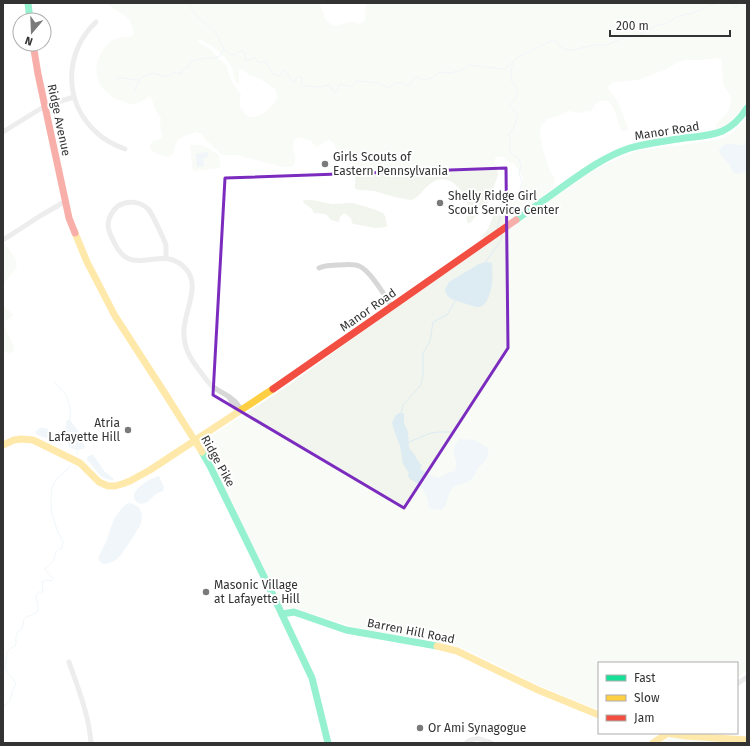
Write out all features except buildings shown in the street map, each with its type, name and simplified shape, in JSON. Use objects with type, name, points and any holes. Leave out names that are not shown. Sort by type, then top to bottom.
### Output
[{"type":"street","points":[[96,22],[82,38],[74,57],[71,77],[74,98],[81,115],[91,128],[105,140],[125,149]]},
{"type":"street","name":"Ridge Avenue","points":[[35,52],[66,201]]},
{"type":"street","points":[[3,132],[45,106],[74,98]]},
{"type":"street","name":"Manor Road","points":[[3,445],[19,438],[33,440],[80,463],[98,482],[108,486],[124,484],[240,412],[604,160],[627,149],[642,144],[704,136],[722,131],[740,118],[747,108]]},
{"type":"street","points":[[3,240],[66,201]]},
{"type":"street","name":"Ridge Pike","points":[[66,201],[74,234],[115,316],[210,466],[282,614],[312,678],[328,743]]},
{"type":"street","points":[[166,258],[166,246],[153,216],[148,209],[142,205],[132,202],[122,204],[115,210],[110,218],[109,228],[117,249],[121,254],[134,261],[166,258],[180,263],[186,269],[191,278],[192,285],[191,299],[183,327],[184,340],[188,353],[210,384],[235,400],[240,412]]},
{"type":"street","points":[[319,268],[351,264],[363,268],[371,276],[392,307]]},
{"type":"street","name":"Barren Hill Road","points":[[282,614],[294,612],[346,630],[444,647],[457,651],[538,690],[598,715]]},
{"type":"street","points":[[69,662],[86,717],[90,743]]},
{"type":"street","points":[[738,683],[747,677]]},
{"type":"street","points":[[652,743],[666,734]]},
{"type":"street","points":[[681,734],[747,740]]},
{"type":"street","points":[[468,742],[473,739],[480,739],[491,743]]},
{"type":"highlighted area","points":[[506,168],[508,348],[404,508],[213,395],[225,178]]},
{"type":"shaded area","points":[[107,3],[319,3],[327,21],[331,24],[339,25],[351,22],[358,24],[364,22],[366,3],[747,3],[747,100],[731,121],[722,127],[717,128],[716,126],[718,122],[727,113],[731,104],[730,95],[723,85],[722,61],[716,58],[685,60],[639,80],[613,82],[607,88],[619,104],[628,128],[627,130],[621,130],[612,105],[604,101],[598,102],[590,112],[579,113],[569,111],[547,119],[541,126],[540,136],[550,172],[555,178],[553,187],[489,237],[483,238],[482,236],[488,229],[493,216],[500,205],[506,198],[520,190],[523,182],[523,177],[514,164],[508,162],[505,158],[498,156],[495,160],[498,175],[488,203],[478,210],[473,220],[468,223],[466,219],[468,206],[464,195],[460,189],[445,179],[433,182],[412,200],[397,198],[374,191],[355,189],[356,175],[353,165],[339,155],[330,140],[317,147],[311,141],[301,137],[295,139],[293,146],[295,162],[291,167],[283,167],[237,155],[223,155],[206,140],[202,134],[196,132],[184,136],[178,140],[174,152],[170,156],[161,156],[151,150],[150,146],[152,142],[160,139],[162,136],[160,124],[161,119],[150,96],[142,101],[132,104],[109,95],[100,85],[98,79],[97,65],[102,51],[111,41],[132,36],[134,33],[127,17]],"holes":[[[198,39],[213,47],[227,60],[238,84],[239,69],[241,69],[260,79],[276,90],[278,98],[264,113],[256,117],[246,115],[239,105],[241,95],[232,82],[226,65],[211,50],[198,41]]]},
{"type":"shaded area","points":[[747,117],[747,670],[738,677],[738,662],[598,662],[598,710],[534,683],[471,652],[453,645],[432,640],[361,629],[299,609],[280,606],[201,443],[286,387],[594,170],[637,151],[717,140],[734,132]]},
{"type":"shaded area","points":[[747,139],[747,171],[736,174],[732,171],[730,165],[719,150],[727,144],[743,145]]},
{"type":"shaded area","points":[[190,145],[209,148],[219,155],[220,168],[213,169],[212,167],[211,169],[193,171]]},
{"type":"shaded area","points":[[208,152],[208,157],[203,158],[204,166],[197,167],[196,154]]},
{"type":"shaded area","points":[[304,200],[332,204],[351,203],[362,206],[383,213],[387,225],[386,227],[375,228],[354,224],[352,223],[351,218],[344,213],[340,217],[339,222],[331,220],[325,214],[314,213],[312,209],[304,203]]},
{"type":"shaded area","points":[[3,244],[8,248],[17,263],[15,270],[3,285]]},
{"type":"shaded area","points":[[486,262],[492,263],[491,292],[486,302],[482,306],[477,307],[455,300],[448,296],[445,290],[449,282],[479,264]]},
{"type":"shaded area","points":[[3,306],[13,314],[12,317],[5,321],[4,325],[14,347],[14,351],[10,353],[3,351]]},
{"type":"shaded area","points":[[399,413],[404,413],[404,423],[408,432],[409,448],[420,464],[422,464],[420,469],[434,477],[439,478],[454,471],[457,465],[454,454],[455,445],[461,439],[474,440],[488,448],[487,458],[485,461],[469,481],[452,488],[449,492],[446,505],[442,510],[432,509],[429,507],[427,497],[423,489],[408,476],[409,473],[403,464],[400,446],[392,422],[395,416]]},
{"type":"shaded area","points":[[67,420],[70,420],[79,432],[85,447],[83,449],[76,450],[69,447],[66,434]]},
{"type":"shaded area","points":[[40,428],[48,430],[55,434],[55,436],[51,438],[44,438],[37,435],[35,432]]},
{"type":"shaded area","points":[[92,454],[105,472],[114,480],[108,480],[101,476],[87,460],[87,457]]},
{"type":"shaded area","points":[[159,476],[164,487],[163,491],[149,501],[142,504],[138,503],[134,497],[137,489],[152,478]]},
{"type":"shaded area","points":[[128,503],[136,505],[141,511],[142,518],[140,526],[119,557],[113,562],[106,564],[100,562],[98,558],[107,540],[114,519],[122,508]]},
{"type":"shaded area","points":[[670,737],[726,741],[737,743],[661,743]]},
{"type":"waterway","points":[[189,3],[193,12],[215,32],[224,49]]},
{"type":"waterway","points":[[115,81],[117,78],[140,80],[143,77],[153,73],[164,76],[168,76],[176,72],[181,74],[182,70],[188,67],[191,61],[220,56],[222,51],[225,50],[231,55],[240,51],[244,52],[246,61],[255,57],[260,63],[266,61],[272,73],[278,76],[282,71],[285,71],[293,82],[296,81],[298,76],[301,77],[302,86],[320,87],[329,85],[335,92],[337,91],[339,85],[341,84],[352,87],[356,81],[378,83],[389,88],[395,83],[402,83],[408,86],[417,77],[426,80],[432,78],[440,72],[450,73],[462,70],[470,65],[505,69],[518,57],[551,41],[557,41],[560,47],[568,50],[594,45],[607,45],[623,38],[637,36],[655,26],[668,23],[676,17],[695,12],[717,3]]},
{"type":"waterway","points":[[732,3],[735,8],[737,3]]},
{"type":"waterway","points":[[498,229],[497,227],[504,208],[510,199],[519,195],[522,181],[519,174],[521,165],[518,158],[510,153],[509,135],[515,125],[518,115],[509,106],[516,98],[517,89],[511,80],[513,62]]},
{"type":"waterway","points":[[134,92],[140,80]]},
{"type":"waterway","points":[[485,263],[501,240],[501,234]]},
{"type":"waterway","points":[[401,413],[403,405],[420,386],[422,381],[423,353],[430,341],[433,322],[447,315],[456,300]]},
{"type":"waterway","points":[[55,383],[67,396],[71,413],[69,421]]},
{"type":"waterway","points":[[409,442],[431,433],[439,432],[452,432],[456,434],[460,440]]},
{"type":"waterway","points":[[77,454],[78,449]]},
{"type":"waterway","points":[[3,708],[10,701],[16,684],[5,667],[7,652],[16,645],[16,636],[22,629],[24,619],[38,611],[36,596],[38,592],[43,592],[42,582],[46,580],[51,581],[53,579],[45,568],[52,562],[57,550],[62,548],[63,542],[52,514],[52,488],[57,478],[71,465]]},
{"type":"traffic: fast","points":[[28,3],[29,12]]},
{"type":"traffic: fast","points":[[516,220],[585,171],[621,151],[643,145],[704,136],[720,132],[734,124],[747,108]]},
{"type":"traffic: fast","points":[[202,452],[271,591],[312,678],[328,743]]},
{"type":"traffic: fast","points":[[282,614],[294,612],[346,630],[437,646]]},
{"type":"traffic: slow","points":[[75,233],[87,262],[115,316],[202,452]]},
{"type":"traffic: slow","points":[[3,445],[14,440],[33,440],[80,463],[99,482],[108,486],[115,486],[130,481],[150,470],[273,389]]},
{"type":"traffic: slow","points":[[437,646],[457,651],[538,690],[598,715]]},
{"type":"traffic: slow","points":[[653,743],[666,734]]},
{"type":"traffic: slow","points":[[673,734],[747,740]]},
{"type":"traffic: jam","points":[[34,52],[69,218],[75,233]]},
{"type":"traffic: jam","points":[[273,389],[516,220]]},
{"type":"place","name":"Girls Scouts of Eastern Pennsylvania","points":[[325,164]]},
{"type":"place","name":"Shelly Ridge Girl Scout Service Center","points":[[440,203]]},
{"type":"place","name":"Atria Lafayette Hill","points":[[128,430]]},
{"type":"place","name":"Masonic Village at Lafayette Hill","points":[[206,592]]},
{"type":"place","name":"Or Ami Synagogue","points":[[420,728]]}]
